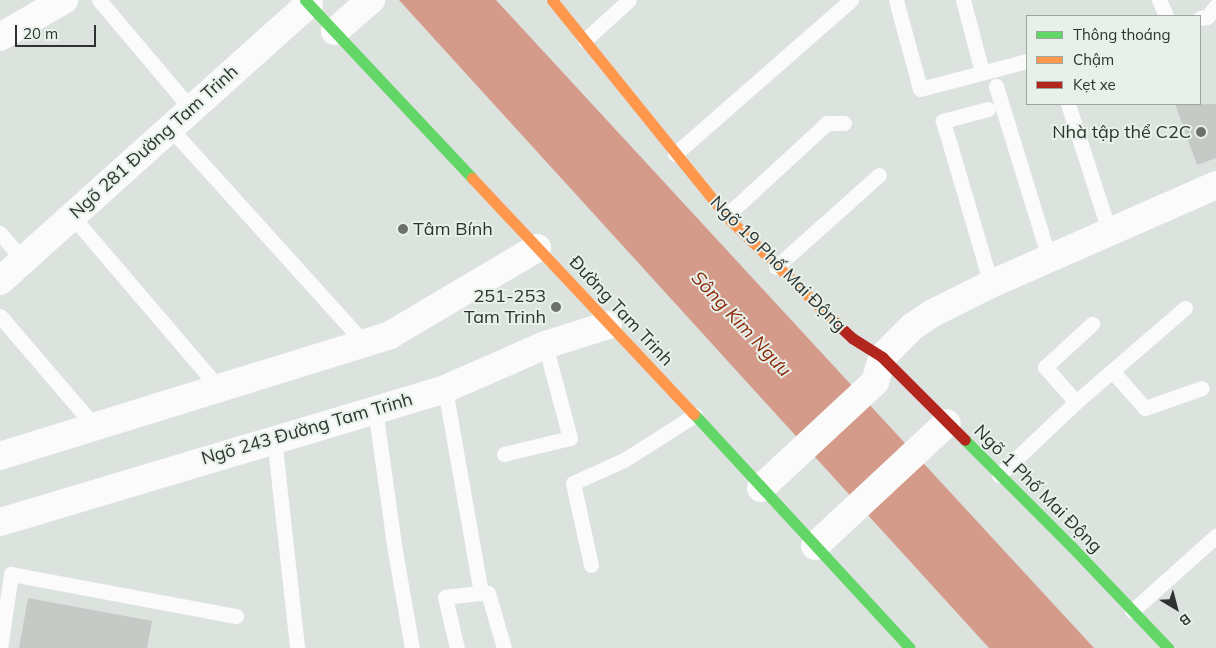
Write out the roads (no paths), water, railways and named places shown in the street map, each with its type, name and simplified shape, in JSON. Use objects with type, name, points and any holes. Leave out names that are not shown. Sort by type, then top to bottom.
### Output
[{"type":"street","points":[[0,37],[64,0]]},
{"type":"street","name":"Ngõ 19 Phố Mai Động","points":[[552,0],[726,216],[776,267],[852,338],[882,357]]},
{"type":"street","name":"Ngõ 281 Đường Tam Trinh","points":[[0,281],[191,110],[307,2]]},
{"type":"street","name":"Đường Tam Trinh","points":[[307,2],[608,325],[695,415],[910,648]]},
{"type":"street","points":[[335,31],[368,3]]},
{"type":"street","points":[[761,488],[875,382],[882,357],[912,327],[931,314],[991,284],[1216,185]]},
{"type":"street","points":[[0,456],[390,335],[537,248]]},
{"type":"street","name":"Ngõ 243 Đường Tam Trinh","points":[[0,522],[274,438],[445,389],[545,345],[608,325]]},
{"type":"street","name":"Ngõ 1 Phố Mai Động","points":[[882,357],[1168,648]]},
{"type":"street","points":[[815,546],[947,423]]},
{"type":"lane","points":[[99,0],[191,110]]},
{"type":"lane","points":[[585,40],[629,0]]},
{"type":"lane","points":[[675,154],[851,0]]},
{"type":"lane","points":[[896,0],[920,89],[1026,61]]},
{"type":"lane","points":[[963,0],[982,72]]},
{"type":"lane","points":[[1159,0],[1166,15]]},
{"type":"lane","points":[[1201,18],[1207,18],[1216,6]]},
{"type":"lane","points":[[996,86],[1049,258]]},
{"type":"lane","points":[[1068,105],[1109,231]]},
{"type":"lane","points":[[988,109],[943,121],[991,284]]},
{"type":"lane","points":[[726,216],[827,123],[844,123]]},
{"type":"lane","points":[[170,128],[364,343]]},
{"type":"lane","points":[[776,267],[879,175]]},
{"type":"lane","points":[[72,216],[220,389]]},
{"type":"lane","points":[[0,233],[23,260]]},
{"type":"lane","points":[[1000,475],[1076,402],[1185,308]]},
{"type":"lane","points":[[0,316],[95,427]]},
{"type":"lane","points":[[1076,402],[1045,367],[1092,324]]},
{"type":"lane","points":[[504,454],[570,438],[545,345]]},
{"type":"lane","points":[[1113,372],[1145,408],[1202,388]]},
{"type":"lane","points":[[445,389],[481,594]]},
{"type":"lane","points":[[375,409],[395,551],[412,648]]},
{"type":"lane","points":[[591,565],[573,484],[624,460],[695,415]]},
{"type":"lane","points":[[274,438],[297,648]]},
{"type":"lane","points":[[1132,611],[1216,536]]},
{"type":"lane","points":[[0,648],[11,574],[236,616]]},
{"type":"lane","points":[[457,648],[445,597],[488,593],[504,648]]},
{"type":"water","name":"Sông Kim Ngưu","points":[[399,0],[496,0],[1094,648],[989,648]]},
{"type":"place","name":"Nhà tập thể C2C","points":[[1201,132]]},
{"type":"place","name":"Tâm Bính","points":[[403,229]]},
{"type":"place","name":"251-253 Tam Trinh","points":[[556,307]]}]
